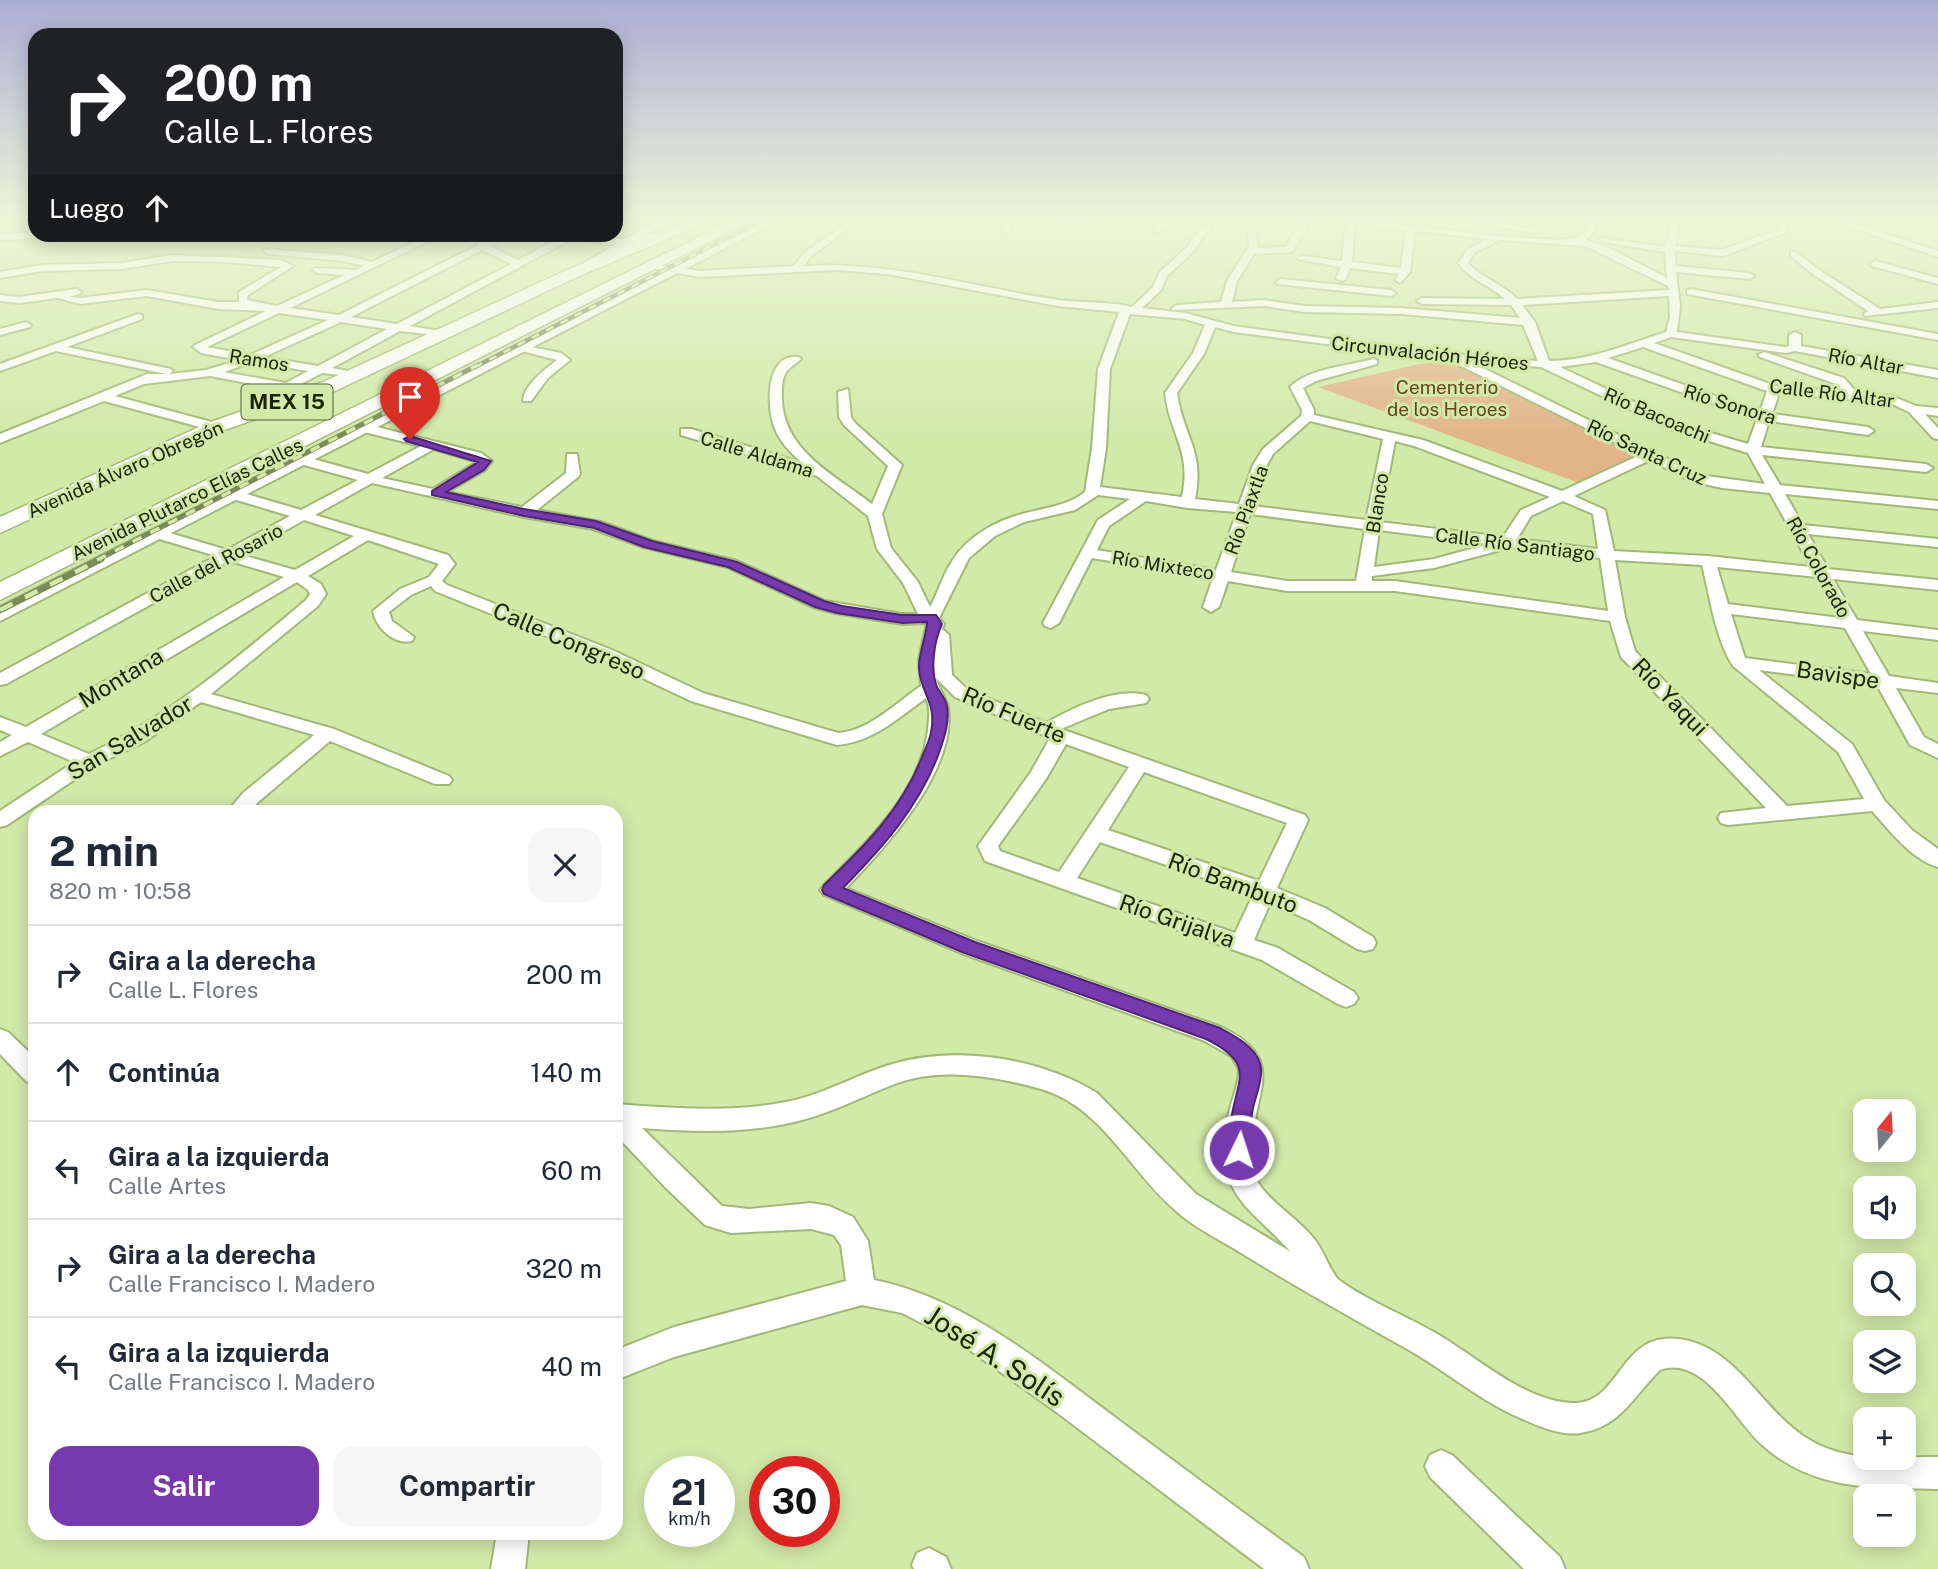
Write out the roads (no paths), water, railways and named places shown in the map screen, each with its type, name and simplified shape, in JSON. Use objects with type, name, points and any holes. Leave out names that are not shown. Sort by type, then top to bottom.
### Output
[{"type":"highway","name":"MEX 15","points":[[313,407],[355,375],[533,291]]},
{"type":"highway","points":[[542,291],[574,292],[582,298],[580,303]]},
{"type":"highway","name":"Avenida Plutarco Elías Calles","points":[[0,592],[604,291]]},
{"type":"highway","name":"Avenida Álvaro Obregón","points":[[0,526],[239,418],[313,407],[337,412],[374,405]]},
{"type":"highway","points":[[309,439],[314,425],[313,407]]},
{"type":"street","points":[[246,305],[242,298],[247,291]]},
{"type":"street","points":[[276,311],[318,291]]},
{"type":"street","points":[[207,373],[252,359],[396,291]]},
{"type":"street","points":[[289,386],[468,291]]},
{"type":"street","points":[[0,615],[522,348],[623,291]]},
{"type":"street","name":"Circunvalación Héroes","points":[[995,291],[1058,303],[1185,316],[1234,329],[1306,339],[1453,358],[1545,365],[1597,358],[1670,334]]},
{"type":"street","points":[[1102,523],[1092,494],[1104,369],[1135,310],[1154,291]]},
{"type":"street","points":[[1226,305],[1229,291]]},
{"type":"street","points":[[1329,291],[1385,302],[1530,322]]},
{"type":"street","points":[[1385,302],[1392,291]]},
{"type":"street","points":[[1503,291],[1530,322],[1545,365]]},
{"type":"street","points":[[1135,310],[1263,303],[1305,309],[1385,302],[1515,302],[1644,291]]},
{"type":"street","points":[[1670,334],[1674,330],[1673,291]]},
{"type":"street","points":[[1686,291],[1872,318],[1938,337]]},
{"type":"street","points":[[1839,291],[1872,318]]},
{"type":"street","points":[[0,305],[13,300],[66,293],[65,300],[83,302],[133,293],[177,296],[212,304],[246,305],[442,334]]},
{"type":"street","points":[[0,298],[13,300]]},
{"type":"street","points":[[1872,318],[1938,305]]},
{"type":"street","name":"Ramos","points":[[276,311],[199,347],[205,351],[355,375]]},
{"type":"street","points":[[0,368],[138,317]]},
{"type":"street","points":[[1188,504],[1192,480],[1191,450],[1174,416],[1171,393],[1198,354],[1211,323]]},
{"type":"street","points":[[0,332],[26,325]]},
{"type":"street","points":[[1670,334],[1737,345],[1840,382],[1848,387],[1853,396]]},
{"type":"street","points":[[1306,339],[1373,362]]},
{"type":"street","name":"Río Altar","points":[[1737,345],[1786,350],[1795,341],[1938,374]]},
{"type":"street","name":"Calle Río Altar","points":[[1646,344],[1774,389],[1898,401],[1913,409],[1938,412]]},
{"type":"street","points":[[55,348],[184,374]]},
{"type":"street","points":[[522,348],[557,355],[564,360],[544,376],[527,398]]},
{"type":"street","points":[[1426,355],[1401,362],[1373,362],[1300,383],[1296,391],[1304,402],[1307,417],[1390,435],[1566,496]]},
{"type":"street","name":"Río Santa Cruz","points":[[1453,358],[1649,456],[1708,482],[1938,505]]},
{"type":"street","name":"Río Sonora","points":[[1597,358],[1763,418],[1868,431]]},
{"type":"street","points":[[795,359],[776,376],[776,402],[781,430],[791,446],[875,514],[884,549],[910,582],[932,624]]},
{"type":"street","name":"Río Bacoachi","points":[[1545,365],[1677,427],[1753,450],[1926,468]]},
{"type":"street","points":[[0,439],[164,371]]},
{"type":"street","points":[[141,381],[207,373],[289,386],[313,407]]},
{"type":"street","points":[[1753,450],[1774,389]]},
{"type":"street","points":[[844,392],[845,416],[850,425],[895,465],[875,514]]},
{"type":"street","points":[[104,397],[215,427]]},
{"type":"street","points":[[1913,409],[1938,435]]},
{"type":"street","name":"Río Piaxtla","points":[[1211,607],[1260,465],[1268,452],[1307,417]]},
{"type":"street","points":[[365,428],[432,444],[485,461],[480,467],[436,493]]},
{"type":"street","name":"Calle Aldama","points":[[686,432],[828,475]]},
{"type":"street","name":"Blanco","points":[[1365,579],[1390,435]]},
{"type":"street","name":"Calle del Rosario","points":[[0,680],[432,444]]},
{"type":"street","name":"Río Colorado","points":[[1753,450],[1917,741],[1938,752]]},
{"type":"street","points":[[1365,579],[1443,562],[1506,544],[1526,513],[1649,456]]},
{"type":"street","points":[[524,513],[573,474],[572,457]]},
{"type":"street","points":[[302,460],[370,479],[524,513],[596,525],[659,547],[732,564],[819,604],[932,624]]},
{"type":"street","points":[[1092,494],[1008,524],[981,539],[962,558],[952,574],[932,624],[926,668],[930,687],[939,705],[939,732],[920,781],[901,812],[872,848],[831,890],[969,947],[1213,1034],[1234,1044],[1250,1064],[1251,1074],[1241,1114],[1239,1150],[1240,1171],[1246,1188],[1259,1205],[1307,1251],[1318,1267],[1328,1291]]},
{"type":"street","name":"Calle Río Santiago","points":[[1092,494],[1142,497],[1506,544],[1609,555],[1708,561],[1938,585]]},
{"type":"street","points":[[235,495],[443,558],[447,564],[434,582],[421,583],[381,611],[382,619],[389,628],[406,637]]},
{"type":"street","name":"Río Yaqui","points":[[1566,496],[1600,513],[1609,555],[1617,617],[1627,653],[1781,811]]},
{"type":"street","points":[[1051,623],[1102,523],[1142,497]]},
{"type":"street","points":[[1798,529],[1938,543]]},
{"type":"street","points":[[158,534],[297,576]]},
{"type":"street","name":"Montana","points":[[0,750],[368,534]]},
{"type":"street","name":"Río Mixteco","points":[[1089,553],[1303,587],[1365,579]]},
{"type":"street","points":[[1708,561],[1732,651],[1739,662],[1845,748],[1877,804],[1905,835],[1938,860]]},
{"type":"street","name":"San Salvador","points":[[0,820],[89,761],[159,726],[287,624],[312,603],[318,594],[315,587],[297,576]]},
{"type":"street","points":[[1365,579],[1395,586],[1617,617]]},
{"type":"street","name":"Calle Congreso","points":[[434,582],[441,588],[606,654],[697,697],[837,740],[851,738],[872,729],[930,687]]},
{"type":"street","points":[[1719,608],[1938,635]]},
{"type":"street","name":"Río Fuerte","points":[[932,624],[941,635],[941,670],[948,685],[1054,733],[1298,820],[1264,891]]},
{"type":"street","name":"Bavispe","points":[[1739,662],[1938,688]]},
{"type":"street","points":[[199,696],[328,733],[442,780]]},
{"type":"street","points":[[1054,733],[1081,711],[1099,705],[1140,699]]},
{"type":"street","points":[[0,723],[89,761]]},
{"type":"street","points":[[243,805],[328,733]]},
{"type":"street","name":"Río Grijalva","points":[[1054,733],[1039,775],[988,846],[988,851],[1000,860],[1063,883],[1241,943],[1295,967],[1346,998]]},
{"type":"street","points":[[1063,883],[1142,764]]},
{"type":"street","points":[[1728,818],[1877,804]]},
{"type":"street","name":"Río Bambuto","points":[[1096,833],[1264,891],[1317,914],[1365,943]]},
{"type":"street","points":[[1241,943],[1264,891]]},
{"type":"street","points":[[0,1039],[28,1067]]},
{"type":"street","points":[[623,1116],[725,1122],[785,1114],[849,1094],[889,1075],[925,1066],[951,1065],[992,1069],[1048,1080],[1087,1098],[1157,1176],[1191,1208],[1328,1291],[1424,1342],[1516,1400],[1547,1413],[1573,1418],[1599,1415],[1616,1402],[1643,1363],[1658,1352],[1676,1352],[1696,1357],[1715,1370],[1764,1426],[1782,1442],[1802,1454],[1824,1463],[1868,1474],[1926,1472]]},
{"type":"street","points":[[623,1124],[684,1189],[715,1216],[734,1222],[816,1216],[836,1222],[851,1234],[854,1241],[862,1291]]},
{"type":"street","name":"José A. Solís","points":[[623,1362],[674,1342],[862,1291],[906,1300],[967,1331],[1066,1400],[1292,1569]]},
{"type":"street","points":[[1441,1466],[1548,1569]]},
{"type":"street","points":[[508,1569],[512,1540]]},
{"type":"railway","points":[[475,367],[623,291]]},
{"type":"railway","points":[[97,560],[478,365]]},
{"type":"railway","points":[[0,610],[101,559]]},
{"type":"park label","name":"Cementerio de los Heroes","points":[[1447,398]]}]
